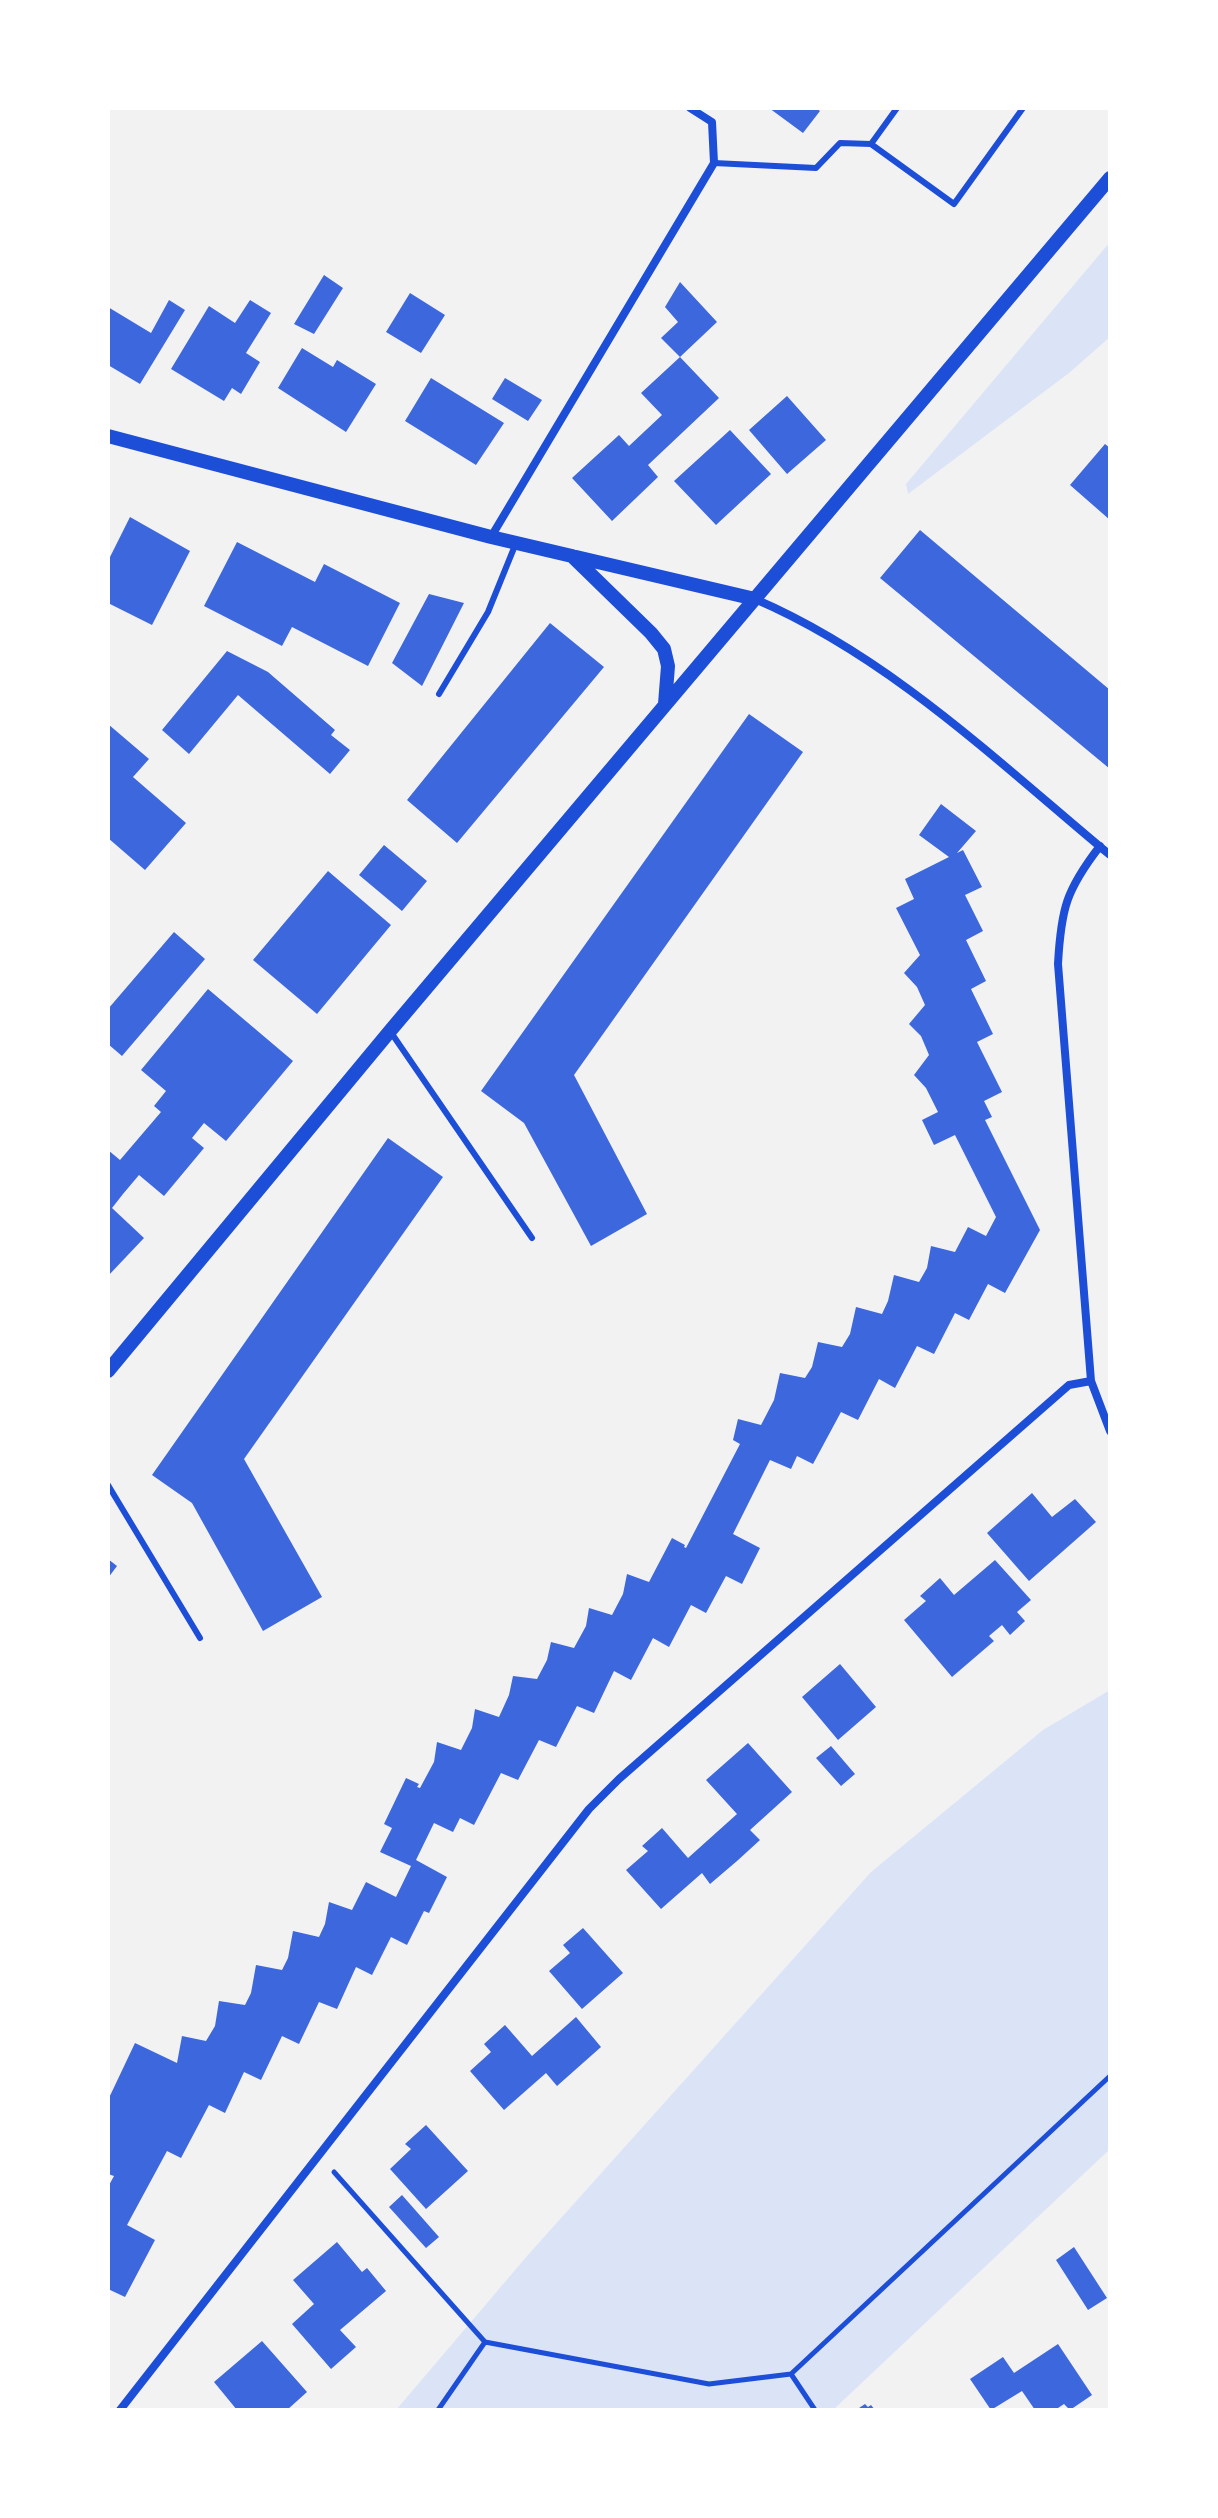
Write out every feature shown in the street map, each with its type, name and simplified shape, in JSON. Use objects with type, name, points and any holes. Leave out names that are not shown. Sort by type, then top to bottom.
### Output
[{"type":"street","points":[[491,537],[714,163],[712,122],[690,108]]},
{"type":"street","points":[[108,1371],[390,1031],[1110,178]]},
{"type":"street","points":[[108,436],[491,537],[755,599],[800,618],[845,644],[992,754],[1110,855]]},
{"type":"street","points":[[571,556],[664,649],[668,666],[665,704]]},
{"type":"street","points":[[1100,846],[1068,893],[1061,920],[1058,964],[1091,1381],[1110,1431]]},
{"type":"street","points":[[120,2410],[589,1809],[619,1779],[1069,1385],[1091,1381]]},
{"type":"lane","points":[[871,144],[897,108]]},
{"type":"lane","points":[[714,163],[816,168],[840,143],[871,144],[954,204],[1023,108]]},
{"type":"lane","points":[[439,694],[488,612],[516,543]]},
{"type":"lane","points":[[390,1031],[532,1238]]},
{"type":"lane","points":[[108,1485],[200,1638]]},
{"type":"path","points":[[318,2155],[485,2342],[709,2384],[791,2374],[1110,2076]]},
{"type":"path","points":[[438,2410],[485,2342]]},
{"type":"path","points":[[791,2374],[815,2410]]},
{"type":"shaded area","points":[[1110,242],[1110,337],[1069,373],[908,494],[906,484]]},
{"type":"shaded area","points":[[1110,1690],[1110,2149],[833,2410],[396,2410],[527,2256],[871,1872],[1043,1730]]},
{"type":"building","points":[[769,108],[816,108],[820,111],[803,133]]},
{"type":"building","points":[[324,275],[343,288],[314,334],[294,324]]},
{"type":"building","points":[[680,282],[717,322],[680,357],[661,338],[678,322],[665,307]]},
{"type":"building","points":[[410,293],[445,315],[421,353],[386,332]]},
{"type":"building","points":[[169,300],[185,310],[140,384],[108,365],[108,307],[151,333]]},
{"type":"building","points":[[250,300],[271,313],[246,353],[260,362],[241,394],[232,388],[224,401],[171,369],[209,306],[235,323]]},
{"type":"building","points":[[302,348],[333,367],[337,360],[376,384],[346,432],[278,388]]},
{"type":"building","points":[[680,357],[719,398],[648,465],[658,477],[612,521],[572,478],[619,435],[629,446],[662,415],[641,393]]},
{"type":"building","points":[[431,378],[504,423],[476,465],[405,421]]},
{"type":"building","points":[[505,378],[542,400],[528,421],[492,399]]},
{"type":"building","points":[[787,396],[826,440],[787,474],[749,430]]},
{"type":"building","points":[[730,430],[771,474],[716,525],[674,481]]},
{"type":"building","points":[[1105,444],[1110,448],[1110,520],[1070,485]]},
{"type":"building","points":[[130,517],[190,551],[152,625],[108,603],[108,561]]},
{"type":"building","points":[[920,530],[1110,690],[1110,769],[880,578]]},
{"type":"building","points":[[237,542],[315,582],[324,564],[400,603],[368,666],[292,627],[282,646],[204,606]]},
{"type":"building","points":[[429,594],[464,603],[422,686],[392,663]]},
{"type":"building","points":[[550,623],[604,667],[457,843],[407,800]]},
{"type":"building","points":[[227,651],[268,672],[335,730],[331,735],[350,750],[330,774],[238,695],[189,754],[162,730]]},
{"type":"building","points":[[749,714],[803,752],[574,1075],[647,1214],[591,1246],[524,1123],[481,1091]]},
{"type":"building","points":[[108,724],[149,759],[133,777],[186,823],[145,870],[108,838]]},
{"type":"building","points":[[941,804],[976,831],[957,853],[963,850],[982,887],[965,895],[983,931],[966,940],[986,981],[971,989],[993,1034],[977,1042],[1002,1092],[984,1101],[992,1117],[985,1120],[1040,1230],[1005,1293],[988,1284],[969,1320],[955,1313],[934,1354],[917,1346],[895,1388],[879,1379],[858,1420],[841,1412],[813,1464],[797,1456],[791,1469],[770,1460],[733,1534],[760,1548],[742,1584],[726,1576],[706,1613],[691,1605],[669,1647],[653,1638],[631,1680],[614,1671],[594,1713],[577,1706],[556,1747],[539,1740],[518,1780],[501,1773],[474,1825],[460,1818],[453,1832],[434,1823],[416,1860],[447,1877],[429,1913],[424,1911],[407,1945],[391,1937],[372,1975],[356,1967],[337,2009],[319,2002],[299,2044],[282,2036],[261,2080],[244,2072],[225,2113],[209,2105],[181,2158],[167,2151],[127,2225],[155,2240],[125,2297],[108,2289],[108,2187],[114,2176],[108,2174],[108,2100],[135,2043],[177,2063],[182,2036],[206,2041],[215,2026],[219,2001],[245,2005],[251,1993],[256,1965],[282,1970],[288,1958],[293,1931],[319,1937],[329,1902],[352,1910],[366,1882],[396,1897],[411,1866],[380,1852],[392,1828],[384,1824],[406,1778],[419,1784],[417,1787],[420,1788],[434,1762],[437,1742],[461,1750],[472,1728],[475,1709],[499,1717],[513,1676],[537,1679],[547,1660],[551,1642],[574,1648],[586,1626],[589,1608],[612,1615],[623,1594],[627,1574],[649,1582],[672,1538],[686,1548],[740,1444],[733,1440],[738,1419],[761,1425],[774,1400],[780,1373],[805,1378],[812,1367],[818,1342],[842,1347],[850,1334],[856,1307],[882,1314],[894,1275],[919,1282],[927,1268],[931,1246],[955,1252],[968,1227],[986,1236],[996,1217],[955,1135],[934,1145],[922,1120],[938,1112],[926,1088],[914,1075],[929,1055],[921,1036],[909,1024],[925,1005],[917,987],[904,973],[920,955],[896,908],[914,899],[905,879],[949,857],[919,835]]},
{"type":"building","points":[[384,845],[427,881],[402,911],[359,875]]},
{"type":"building","points":[[328,871],[391,925],[317,1014],[253,960]]},
{"type":"building","points":[[174,932],[205,959],[122,1056],[108,1044],[108,1009]]},
{"type":"building","points":[[208,989],[293,1061],[226,1141],[204,1123],[192,1138],[204,1148],[164,1196],[139,1175],[112,1208],[144,1238],[108,1276],[108,1150],[120,1160],[161,1112],[154,1106],[166,1091],[141,1070]]},
{"type":"building","points":[[388,1138],[443,1177],[244,1459],[322,1597],[263,1631],[192,1503],[152,1475]]},
{"type":"building","points":[[1032,1493],[1052,1517],[1075,1499],[1096,1522],[1029,1581],[987,1533]]},
{"type":"building","points":[[108,1559],[117,1566],[108,1578]]},
{"type":"building","points":[[995,1560],[1031,1600],[1017,1612],[1025,1621],[1010,1635],[1002,1625],[989,1636],[994,1641],[952,1677],[904,1620],[926,1601],[920,1596],[940,1578],[954,1595]]},
{"type":"building","points":[[840,1664],[876,1707],[838,1740],[802,1697]]},
{"type":"building","points":[[748,1743],[792,1792],[750,1830],[760,1840],[737,1861],[710,1884],[702,1873],[661,1909],[626,1870],[648,1851],[642,1846],[662,1828],[688,1858],[737,1814],[706,1780]]},
{"type":"building","points":[[831,1746],[855,1774],[841,1786],[816,1758]]},
{"type":"building","points":[[583,1928],[623,1973],[582,2009],[549,1971],[570,1953],[563,1945]]},
{"type":"building","points":[[576,2017],[601,2047],[557,2086],[546,2073],[504,2110],[470,2071],[491,2052],[484,2044],[505,2025],[532,2056]]},
{"type":"building","points":[[426,2125],[468,2171],[426,2209],[390,2169],[411,2149],[405,2144]]},
{"type":"building","points":[[402,2195],[439,2237],[426,2248],[389,2207]]},
{"type":"building","points":[[337,2242],[362,2272],[367,2268],[386,2291],[340,2330],[356,2347],[331,2369],[292,2324],[314,2304],[293,2280]]},
{"type":"building","points":[[1074,2247],[1107,2298],[1088,2310],[1056,2260]]},
{"type":"building","points":[[262,2341],[307,2392],[287,2410],[237,2410],[214,2382]]},
{"type":"building","points":[[1058,2344],[1092,2395],[1070,2410],[1064,2404],[1055,2410],[1035,2410],[1022,2391],[991,2410],[970,2379],[1003,2357],[1014,2373]]},
{"type":"building","points":[[865,2404],[868,2407],[871,2405],[875,2410],[856,2410]]}]
